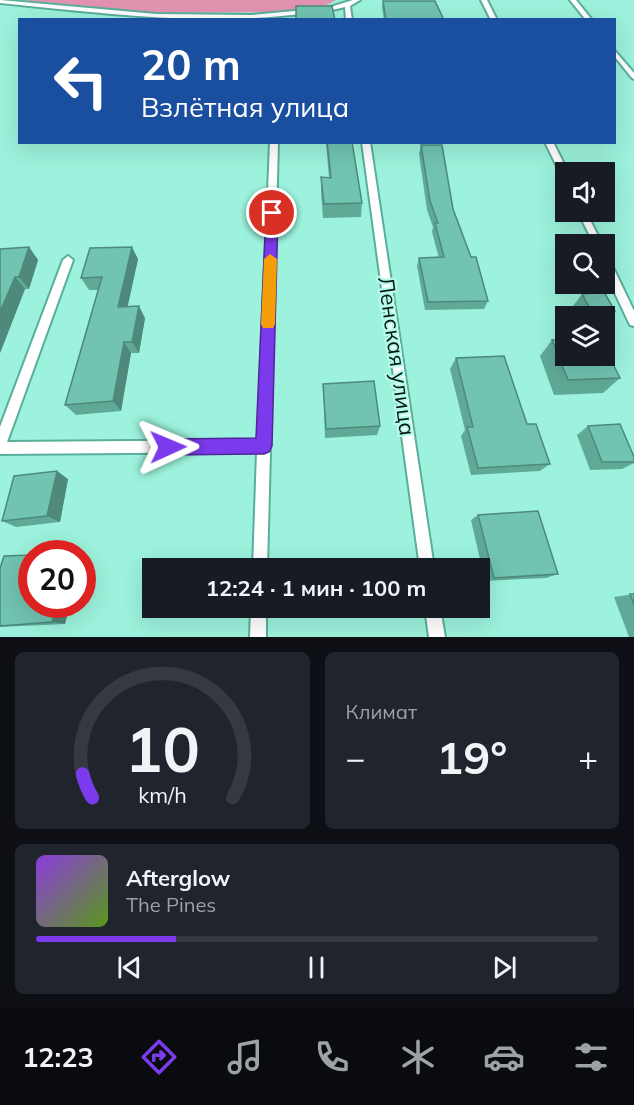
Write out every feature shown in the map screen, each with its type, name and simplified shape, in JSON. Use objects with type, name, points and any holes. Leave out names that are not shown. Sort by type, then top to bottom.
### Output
[{"type":"lane","points":[[0,1],[156,16],[254,18],[327,10],[357,0]]},
{"type":"lane","points":[[484,0],[493,18]]},
{"type":"lane","points":[[573,0],[587,18]]},
{"type":"lane","points":[[347,5],[349,18]]},
{"type":"lane","points":[[616,54],[634,78]]},
{"type":"lane","points":[[260,558],[274,144]]},
{"type":"lane","name":"Ленская улица","points":[[366,144],[426,558]]},
{"type":"lane","points":[[550,144],[559,162]]},
{"type":"lane","points":[[68,260],[0,446],[264,446]]},
{"type":"lane","points":[[615,282],[634,322]]},
{"type":"lane","points":[[258,637],[259,618]]},
{"type":"lane","points":[[434,618],[437,637]]},
{"type":"shaded area","points":[[22,0],[336,0],[313,12],[129,13]]},
{"type":"building","points":[[383,1],[435,1],[443,18],[386,18]]},
{"type":"building","points":[[296,6],[332,6],[335,18],[296,18]]},
{"type":"building","points":[[327,144],[352,144],[362,203],[324,204],[321,177],[331,178]]},
{"type":"building","points":[[421,145],[442,145],[453,209],[471,257],[476,257],[488,301],[428,302],[419,258],[444,257],[435,223],[438,223],[430,201]]},
{"type":"building","points":[[29,247],[19,277],[15,277],[0,312],[0,249]]},
{"type":"building","points":[[132,247],[118,307],[139,306],[132,342],[124,342],[113,401],[65,405],[102,277],[81,278],[90,248]]},
{"type":"building","points":[[582,294],[605,294],[612,306],[589,306]]},
{"type":"building","points":[[504,356],[527,424],[536,424],[550,464],[478,468],[467,427],[473,427],[456,358]]},
{"type":"building","points":[[562,366],[614,366],[620,378],[568,380]]},
{"type":"building","points":[[374,381],[380,426],[326,429],[323,384]]},
{"type":"building","points":[[620,424],[634,462],[602,462],[588,426]]},
{"type":"building","points":[[57,471],[47,516],[2,521],[14,476]]},
{"type":"building","points":[[538,511],[558,574],[494,578],[478,515]]},
{"type":"building","points":[[4,556],[18,556],[18,618],[53,618],[52,622],[0,626],[0,568]]},
{"type":"slow traffic","points":[[268,324],[270,259]]},
{"type":"route","points":[[168,447],[264,446],[272,213]]}]
